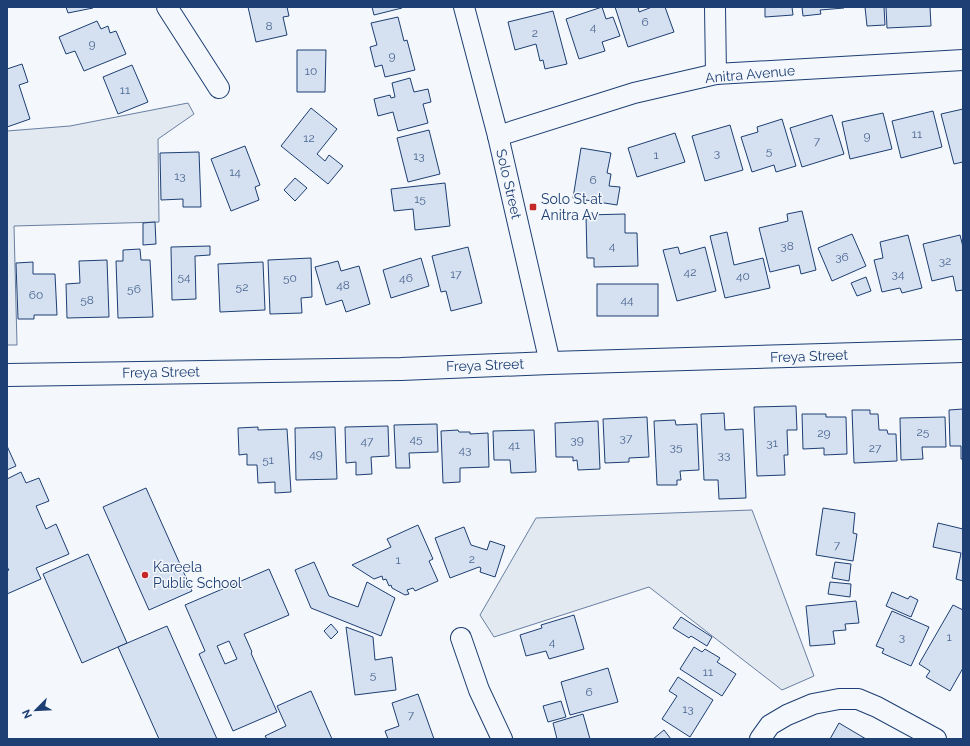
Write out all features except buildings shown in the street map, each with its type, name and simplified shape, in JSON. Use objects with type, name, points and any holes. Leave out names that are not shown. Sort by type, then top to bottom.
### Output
[{"type":"street","points":[[167,7],[219,88]]},
{"type":"street","name":"Solo Street","points":[[464,7],[498,136],[550,363]]},
{"type":"street","points":[[715,7],[716,74]]},
{"type":"street","name":"Anitra Avenue","points":[[498,136],[634,93],[716,74],[963,60]]},
{"type":"street","name":"Freya Street","points":[[7,375],[401,369],[550,363],[963,352]]},
{"type":"street","points":[[460,638],[479,690],[502,739]]},
{"type":"street","points":[[760,739],[770,725],[787,715],[813,704],[839,699],[858,699],[877,707],[936,739]]},
{"type":"shaded area","points":[[188,103],[194,114],[158,139],[159,222],[14,226],[17,345],[7,345],[7,131],[70,126]]},
{"type":"shaded area","points":[[752,510],[814,676],[782,690],[649,587],[494,637],[480,615],[536,518]]},
{"type":"place","name":"Solo St at Anitra Av","points":[[533,207]]},
{"type":"place","name":"Kareela Public School","points":[[145,575]]}]
